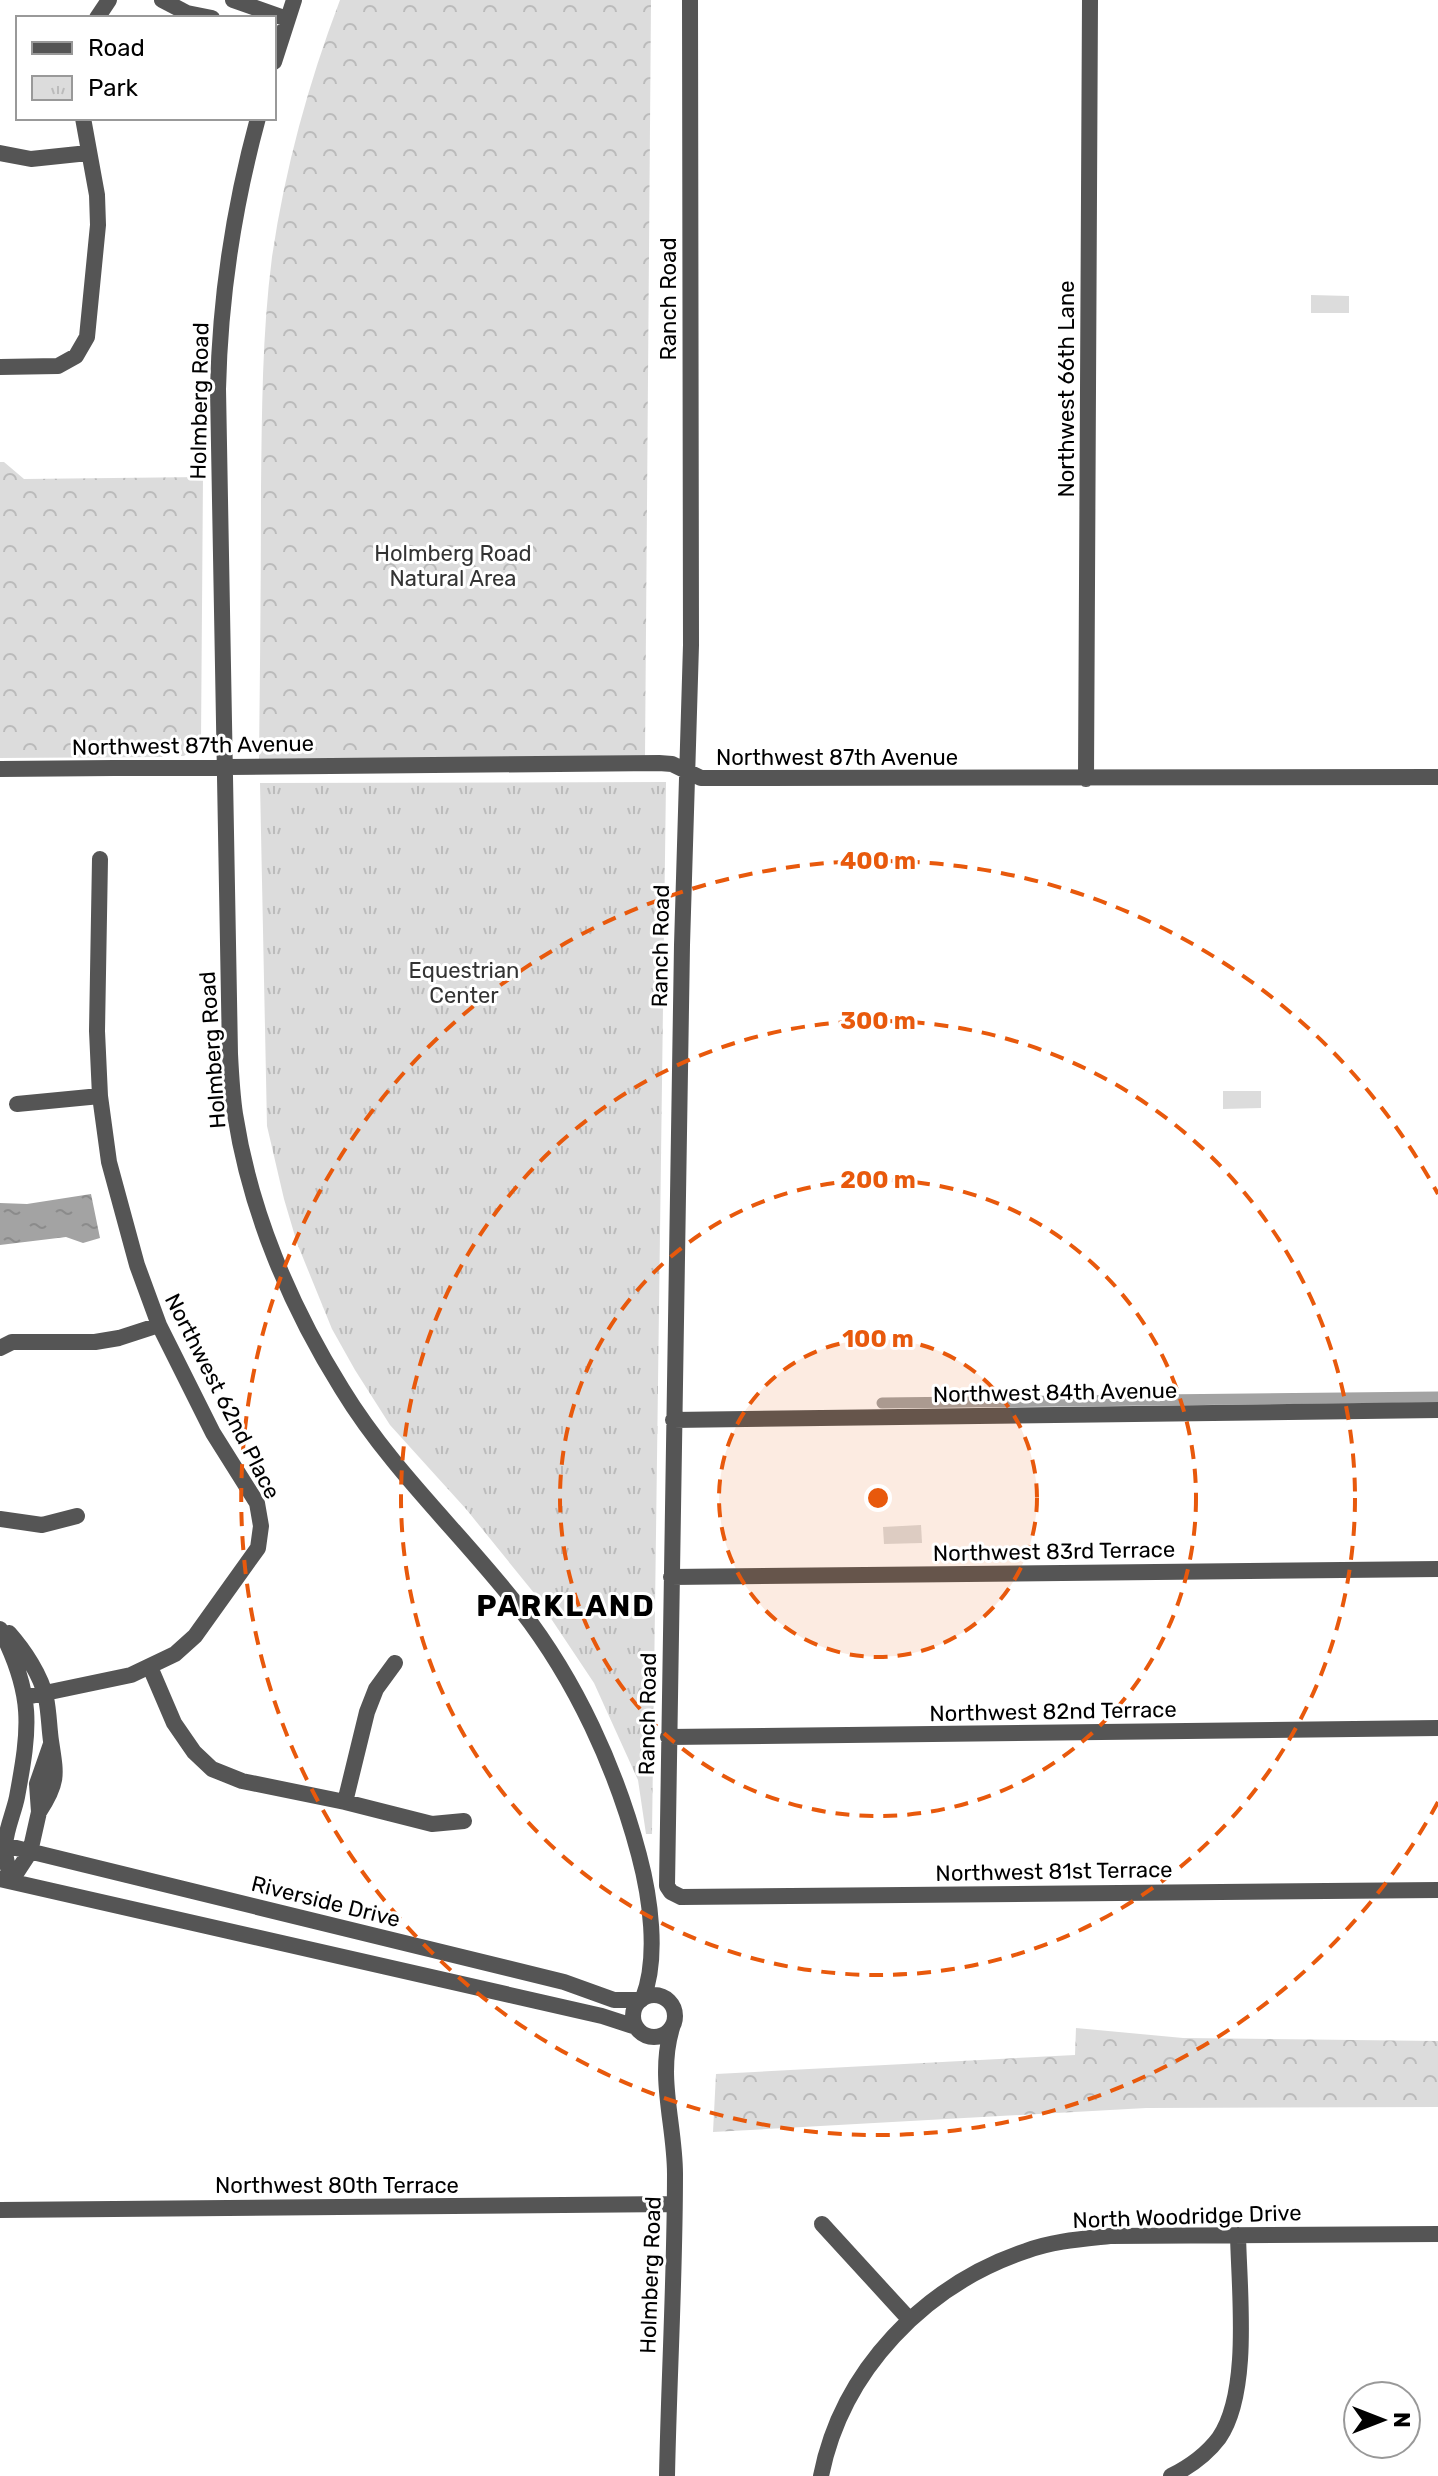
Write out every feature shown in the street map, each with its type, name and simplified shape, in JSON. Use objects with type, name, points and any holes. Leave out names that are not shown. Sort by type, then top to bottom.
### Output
[{"type":"street","points":[[162,0],[182,4],[208,16]]},
{"type":"street","points":[[233,0],[287,19]]},
{"type":"street","points":[[277,40],[294,0]]},
{"type":"street","name":"Ranch Road","points":[[671,1892],[666,1879],[673,1420],[691,645],[690,0]]},
{"type":"street","name":"Northwest 66th Lane","points":[[1086,779],[1090,0]]},
{"type":"street","points":[[0,367],[58,366],[76,356],[87,337],[98,225],[97,195],[83,120]]},
{"type":"street","name":"Holmberg Road","points":[[258,120],[238,206],[219,330],[218,389],[230,1054],[235,1113],[247,1172],[268,1238],[295,1306],[357,1414],[381,1447],[523,1612],[574,1693],[606,1758],[636,1845],[645,1883],[652,1965],[669,2001]]},
{"type":"street","points":[[0,153],[31,159],[88,153]]},
{"type":"street","name":"Northwest 87th Avenue","points":[[0,769],[659,763],[672,764],[701,778],[1438,777]]},
{"type":"street","name":"Northwest 62nd Place","points":[[100,859],[97,1031],[100,1096],[109,1162],[137,1265],[159,1325],[213,1433],[257,1503],[261,1526],[258,1548],[195,1636],[175,1654],[150,1667]]},
{"type":"street","points":[[17,1104],[100,1096]]},
{"type":"street","points":[[0,1348],[12,1342],[95,1342],[159,1325]]},
{"type":"street","name":"Northwest 84th Avenue","points":[[673,1420],[1438,1410]]},
{"type":"street","points":[[0,1519],[42,1525],[77,1516]]},
{"type":"street","name":"Northwest 83rd Terrace","points":[[671,1577],[1438,1569]]},
{"type":"street","points":[[0,1626],[21,1646],[45,1694],[56,1764],[49,1796],[39,1812]]},
{"type":"street","points":[[0,1626],[13,1654],[26,1697],[27,1730],[2,1845],[6,1880]]},
{"type":"street","points":[[345,1802],[367,1712],[376,1689],[395,1663]]},
{"type":"street","points":[[26,1697],[131,1675],[150,1667],[174,1723],[194,1752],[212,1769],[242,1781],[432,1824],[464,1821]]},
{"type":"street","name":"Northwest 82nd Terrace","points":[[668,1737],[1438,1728]]},
{"type":"street","points":[[6,1880],[30,1852],[39,1812],[37,1784],[51,1743]]},
{"type":"street","points":[[23,1759],[44,1763]]},
{"type":"street","name":"Riverside Drive","points":[[2,1845],[564,1982],[614,2000],[642,1999]]},
{"type":"street","points":[[6,1880],[602,2016],[641,2031],[657,2037],[672,2028],[675,2014],[669,2001],[654,1995],[642,1999],[633,2016],[641,2031]]},
{"type":"street","name":"Northwest 81st Terrace","points":[[671,1892],[681,1897],[1438,1890]]},
{"type":"street","points":[[564,1982],[623,1992],[635,1991],[646,1980],[652,1965]]},
{"type":"street","name":"Holmberg Road","points":[[642,1999],[652,1965]]},
{"type":"street","name":"Holmberg Road","points":[[667,2476],[674,2204],[673,2146],[664,2076],[666,2046],[672,2028]]},
{"type":"street","name":"Holmberg Road","points":[[641,2031],[664,2076]]},
{"type":"street","name":"Northwest 80th Terrace","points":[[0,2210],[674,2204]]},
{"type":"street","points":[[822,2224],[909,2319]]},
{"type":"street","name":"North Woodridge Drive","points":[[821,2476],[837,2423],[878,2354],[909,2319],[984,2267],[1028,2250],[1067,2240],[1110,2236],[1438,2234]]},
{"type":"street","points":[[1171,2476],[1205,2453],[1220,2436],[1238,2391],[1238,2235]]},
{"type":"green space","name":"Holmberg Road Natural Area","points":[[340,0],[651,0],[645,757],[259,761],[262,401],[272,257],[291,159],[308,95]]},
{"type":"green space","points":[[1311,295],[1349,296],[1349,313],[1311,313]]},
{"type":"green space","points":[[0,462],[24,479],[203,477],[201,740],[184,756],[181,756],[181,738],[162,757],[0,758]]},
{"type":"green space","name":"Equestrian Center","points":[[666,782],[652,1834],[646,1834],[638,1780],[594,1683],[534,1593],[466,1509],[390,1425],[332,1329],[297,1243],[267,1126],[260,783]]},
{"type":"green space","points":[[1223,1091],[1261,1091],[1261,1108],[1223,1109]]},
{"type":"green space","points":[[921,1525],[922,1543],[884,1544],[883,1527]]},
{"type":"green space","points":[[1076,2028],[1183,2038],[1438,2041],[1438,2107],[1146,2108],[713,2132],[716,2074],[1075,2055]]},
{"type":"water","points":[[91,1194],[100,1238],[83,1243],[66,1237],[0,1245],[0,1203],[27,1204]]},
{"type":"waterway","points":[[882,1403],[1438,1397]]},
{"type":"district","name":"PARKLAND","points":[[566,1606]]}]
